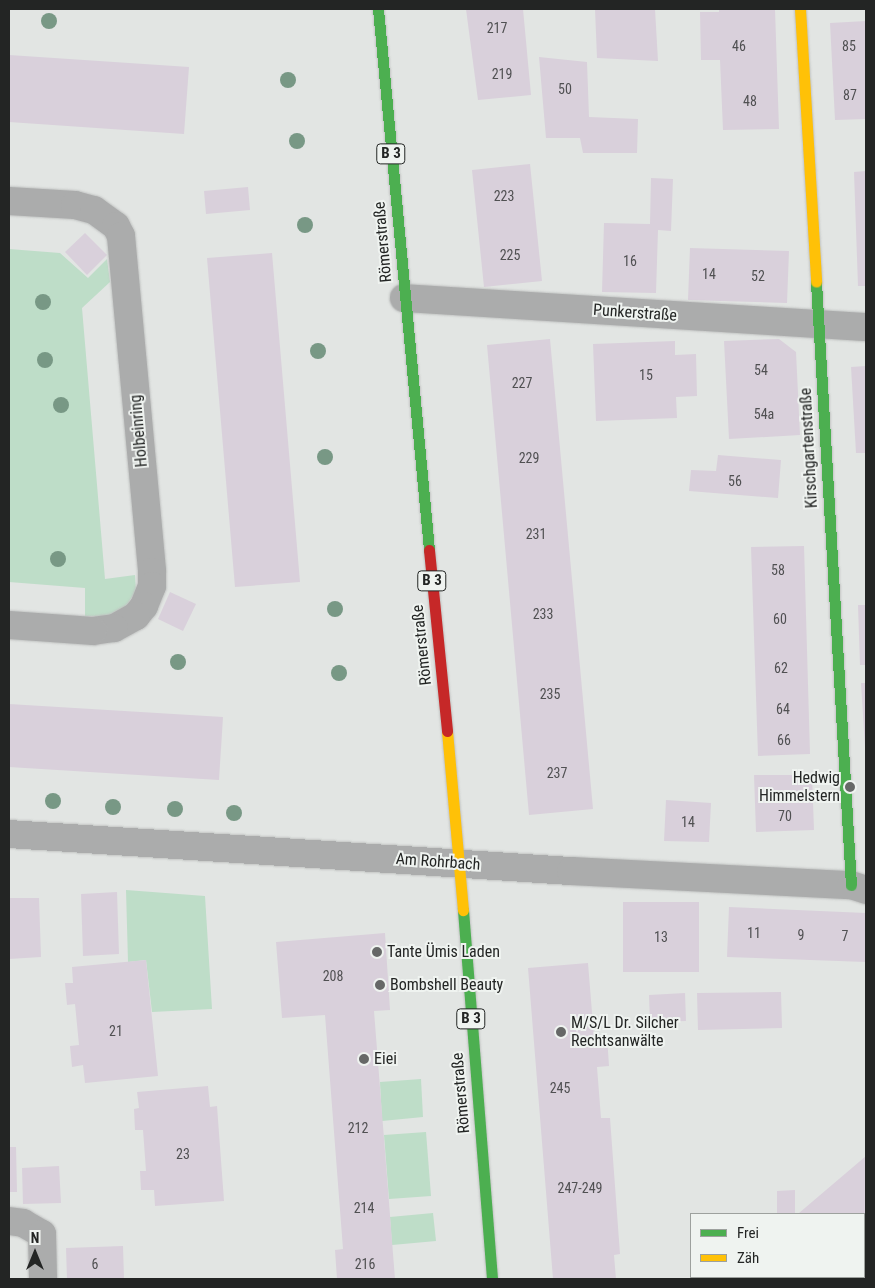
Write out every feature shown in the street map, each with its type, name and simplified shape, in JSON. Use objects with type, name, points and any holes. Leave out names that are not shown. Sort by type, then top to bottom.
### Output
[{"type":"main road","name":"Römerstraße","points":[[378,9],[459,864],[492,1279]]},
{"type":"main road","name":"Kirschgartenstraße","points":[[800,9],[818,325],[859,888]]},
{"type":"street","name":"Holbeinring","points":[[9,201],[75,205],[94,210],[116,226],[121,236],[152,586],[144,606],[136,616],[114,628],[93,631],[9,625]]},
{"type":"street","name":"Punkerstraße","points":[[404,298],[866,327]]},
{"type":"street","name":"Am Rohrbach","points":[[9,834],[859,888]]},
{"type":"street","points":[[9,1221],[23,1223],[42,1234],[43,1279]]},
{"type":"green space","points":[[9,249],[60,253],[88,278],[107,259],[110,282],[82,308],[105,579],[135,575],[136,591],[126,606],[107,616],[85,616],[85,588],[9,582]]},
{"type":"green space","points":[[126,890],[205,896],[212,1009],[152,1012],[146,960],[128,962]]},
{"type":"green space","points":[[421,1079],[423,1117],[382,1121],[380,1082]]},
{"type":"green space","points":[[426,1132],[431,1196],[389,1199],[384,1135]]},
{"type":"green space","points":[[433,1213],[436,1241],[392,1245],[390,1217]]},
{"type":"building","points":[[466,9],[523,9],[531,95],[478,100]]},
{"type":"building","points":[[595,9],[655,9],[658,61],[597,58]]},
{"type":"building","points":[[719,9],[775,9],[779,129],[723,130],[720,60],[701,60],[700,12],[719,12]]},
{"type":"building","points":[[866,21],[866,119],[835,120],[830,23]]},
{"type":"building","points":[[9,55],[189,67],[184,134],[9,122]]},
{"type":"building","points":[[539,57],[587,62],[589,117],[638,119],[637,153],[583,153],[580,138],[546,138]]},
{"type":"building","points":[[530,164],[542,281],[484,287],[472,170]]},
{"type":"building","points":[[866,171],[866,286],[858,286],[854,172]]},
{"type":"building","points":[[651,178],[673,179],[671,231],[658,230],[656,293],[602,292],[604,223],[650,224]]},
{"type":"building","points":[[248,187],[250,210],[206,214],[204,191]]},
{"type":"building","points":[[85,233],[107,255],[87,275],[65,252]]},
{"type":"building","points":[[690,248],[789,251],[787,303],[688,300]]},
{"type":"building","points":[[272,253],[300,582],[235,587],[207,258]]},
{"type":"building","points":[[550,339],[593,809],[529,815],[487,345]]},
{"type":"building","points":[[779,339],[796,352],[800,435],[729,439],[724,341]]},
{"type":"building","points":[[675,341],[675,355],[696,354],[697,396],[676,397],[677,418],[596,421],[593,344]]},
{"type":"building","points":[[866,366],[866,453],[856,453],[851,367]]},
{"type":"building","points":[[718,455],[781,460],[778,498],[689,491],[691,470],[716,471]]},
{"type":"building","points":[[804,546],[810,754],[758,756],[751,547]]},
{"type":"building","points":[[170,592],[196,604],[183,631],[158,619]]},
{"type":"building","points":[[858,605],[866,605],[866,665],[860,665]]},
{"type":"building","points":[[861,683],[866,683],[866,747],[865,747]]},
{"type":"building","points":[[9,704],[223,717],[219,780],[9,767]]},
{"type":"building","points":[[754,775],[812,775],[814,830],[756,832]]},
{"type":"building","points":[[666,800],[711,803],[709,842],[664,841]]},
{"type":"building","points":[[117,892],[119,954],[83,956],[81,894]]},
{"type":"building","points":[[9,898],[39,898],[41,957],[9,959]]},
{"type":"building","points":[[623,902],[699,902],[699,972],[623,972]]},
{"type":"building","points":[[729,907],[866,913],[866,962],[727,957]]},
{"type":"building","points":[[385,933],[390,1010],[374,1011],[395,1279],[337,1279],[335,1250],[343,1249],[325,1015],[282,1018],[276,942]]},
{"type":"building","points":[[146,960],[158,1076],[85,1083],[83,1065],[72,1067],[70,1046],[79,1045],[75,1004],[67,1005],[65,983],[73,983],[72,967]]},
{"type":"building","points":[[588,963],[594,1037],[607,1036],[609,1066],[597,1067],[601,1118],[610,1118],[620,1254],[614,1255],[616,1279],[553,1279],[528,968]]},
{"type":"building","points":[[781,992],[782,1028],[698,1030],[697,993]]},
{"type":"building","points":[[685,993],[686,1021],[650,1022],[649,995]]},
{"type":"building","points":[[208,1086],[210,1107],[217,1106],[224,1201],[155,1206],[154,1190],[141,1190],[140,1171],[146,1171],[143,1130],[135,1130],[134,1109],[139,1108],[137,1092]]},
{"type":"building","points":[[9,1147],[16,1147],[17,1192],[9,1192]]},
{"type":"building","points":[[866,1156],[865,1253],[865,1213],[799,1213]]},
{"type":"building","points":[[59,1166],[61,1203],[23,1204],[22,1168]]},
{"type":"building","points":[[795,1190],[795,1213],[777,1213],[777,1191]]},
{"type":"building","points":[[123,1246],[124,1279],[67,1279],[66,1248]]},
{"type":"building","points":[[808,1278],[809,1279],[750,1279]]},
{"type":"traffic: fast","points":[[378,9],[429,550]]},
{"type":"traffic: fast","points":[[816,282],[851,885]]},
{"type":"traffic: fast","points":[[463,910],[492,1279]]},
{"type":"traffic: slow","points":[[800,9],[816,282]]},
{"type":"traffic: slow","points":[[447,731],[463,910]]},
{"type":"traffic: jam","points":[[429,550],[447,731]]},
{"type":"place","name":"Hedwig Himmelstern","points":[[850,787]]},
{"type":"place","name":"Tante Ümis Laden","points":[[377,952]]},
{"type":"place","name":"Bombshell Beauty","points":[[380,985]]},
{"type":"place","name":"M/S/L Dr. Silcher Rechtsanwälte","points":[[561,1032]]},
{"type":"place","name":"Eiei","points":[[364,1059]]}]
